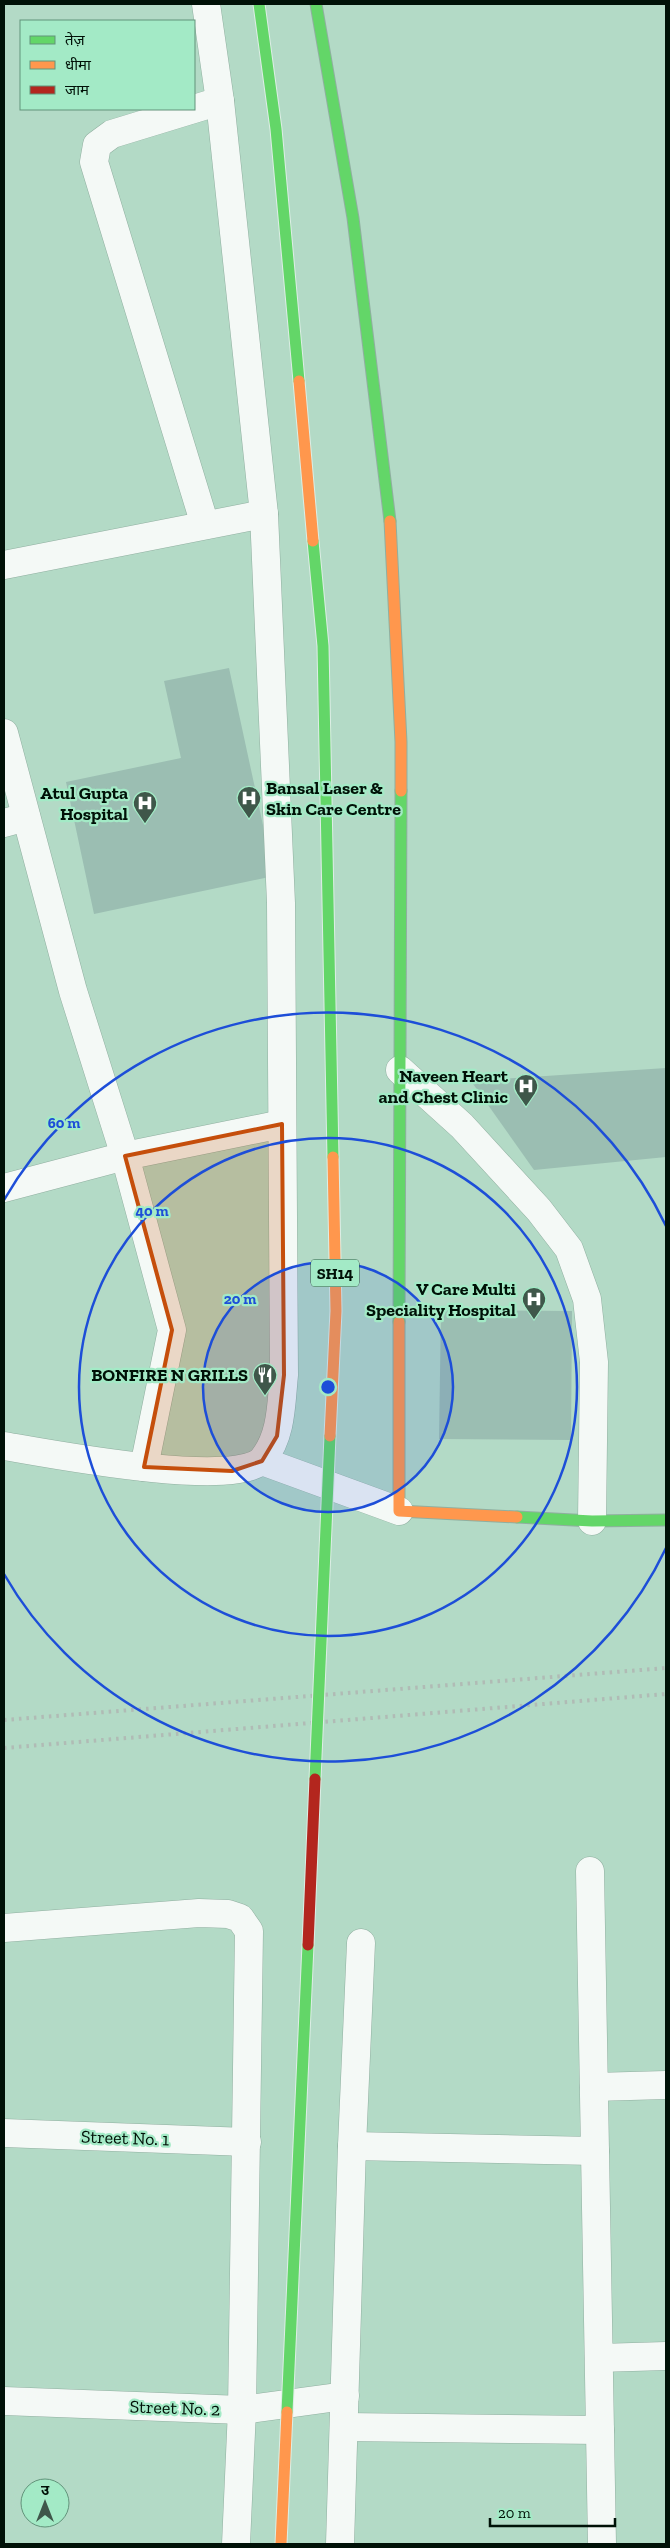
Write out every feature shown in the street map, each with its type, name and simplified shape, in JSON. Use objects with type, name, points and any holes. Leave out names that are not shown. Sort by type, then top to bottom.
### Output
[{"type":"main road","name":"SH14","points":[[260,4],[276,129],[323,646],[336,1311],[281,2544]]},
{"type":"main road","points":[[316,4],[353,218],[390,524],[401,742],[399,1511],[592,1521],[666,1520]]},
{"type":"street","points":[[206,4],[220,101],[264,514],[281,893],[284,1375],[277,1436],[262,1461]]},
{"type":"street","points":[[195,109],[220,101]]},
{"type":"street","points":[[191,110],[112,134],[97,145],[94,162],[205,525]]},
{"type":"street","points":[[4,565],[264,514]]},
{"type":"street","points":[[4,733],[15,820],[73,991],[125,1156],[172,1330],[144,1467]]},
{"type":"street","points":[[400,1070],[462,1126],[539,1210],[569,1250],[587,1299],[594,1362],[592,1521]]},
{"type":"street","points":[[4,1188],[125,1156],[282,1124]]},
{"type":"street","points":[[4,1446],[104,1464],[144,1467],[232,1471],[262,1461],[399,1511]]},
{"type":"street","points":[[590,1871],[602,2544]]},
{"type":"street","points":[[4,1928],[199,1913],[228,1914],[240,1918],[249,1932],[242,2410],[236,2544]]},
{"type":"street","points":[[340,2544],[352,2146],[361,1943]]},
{"type":"street","points":[[594,2087],[666,2085]]},
{"type":"street","name":"Street No. 1","points":[[4,2133],[247,2142]]},
{"type":"street","points":[[352,2146],[595,2150]]},
{"type":"street","points":[[599,2358],[666,2356]]},
{"type":"street","name":"Street No. 2","points":[[4,2401],[242,2410],[345,2396]]},
{"type":"street","points":[[344,2427],[600,2430]]},
{"type":"highlighted area","points":[[282,1124],[284,1375],[277,1436],[262,1461],[232,1471],[144,1467],[172,1330],[125,1156]]},
{"type":"building","points":[[229,668],[274,876],[94,914],[66,782],[181,758],[164,681]]},
{"type":"building","points":[[666,1068],[666,1157],[534,1170],[471,1081]]},
{"type":"building","points":[[441,1310],[572,1311],[571,1440],[439,1439]]},
{"type":"railway","points":[[4,1720],[666,1668]]},
{"type":"railway","points":[[4,1748],[666,1694]]},
{"type":"traffic: fast","points":[[259,4],[276,129],[299,381]]},
{"type":"traffic: fast","points":[[316,4],[353,218],[390,521]]},
{"type":"traffic: fast","points":[[313,541],[323,646],[333,1157]]},
{"type":"traffic: fast","points":[[399,1322],[401,791]]},
{"type":"traffic: fast","points":[[315,1779],[330,1436]]},
{"type":"traffic: fast","points":[[517,1517],[592,1521],[666,1520]]},
{"type":"traffic: fast","points":[[287,2412],[308,1945]]},
{"type":"traffic: slow","points":[[299,381],[313,541]]},
{"type":"traffic: slow","points":[[390,521],[401,742],[401,791]]},
{"type":"traffic: slow","points":[[330,1436],[336,1311],[333,1157]]},
{"type":"traffic: slow","points":[[399,1322],[399,1511],[517,1517]]},
{"type":"traffic: slow","points":[[281,2544],[287,2412]]},
{"type":"traffic: jam","points":[[308,1945],[315,1779]]},
{"type":"place","name":"Bansal Laser & Skin Care Centre","points":[[249,819]]},
{"type":"place","name":"Atul Gupta Hospital","points":[[145,824]]},
{"type":"place","name":"Naveen Heart and Chest Clinic","points":[[526,1107]]},
{"type":"place","name":"V Care Multi Speciality Hospital","points":[[534,1320]]},
{"type":"place","name":"BONFIRE N GRILLS","points":[[265,1396]]}]
